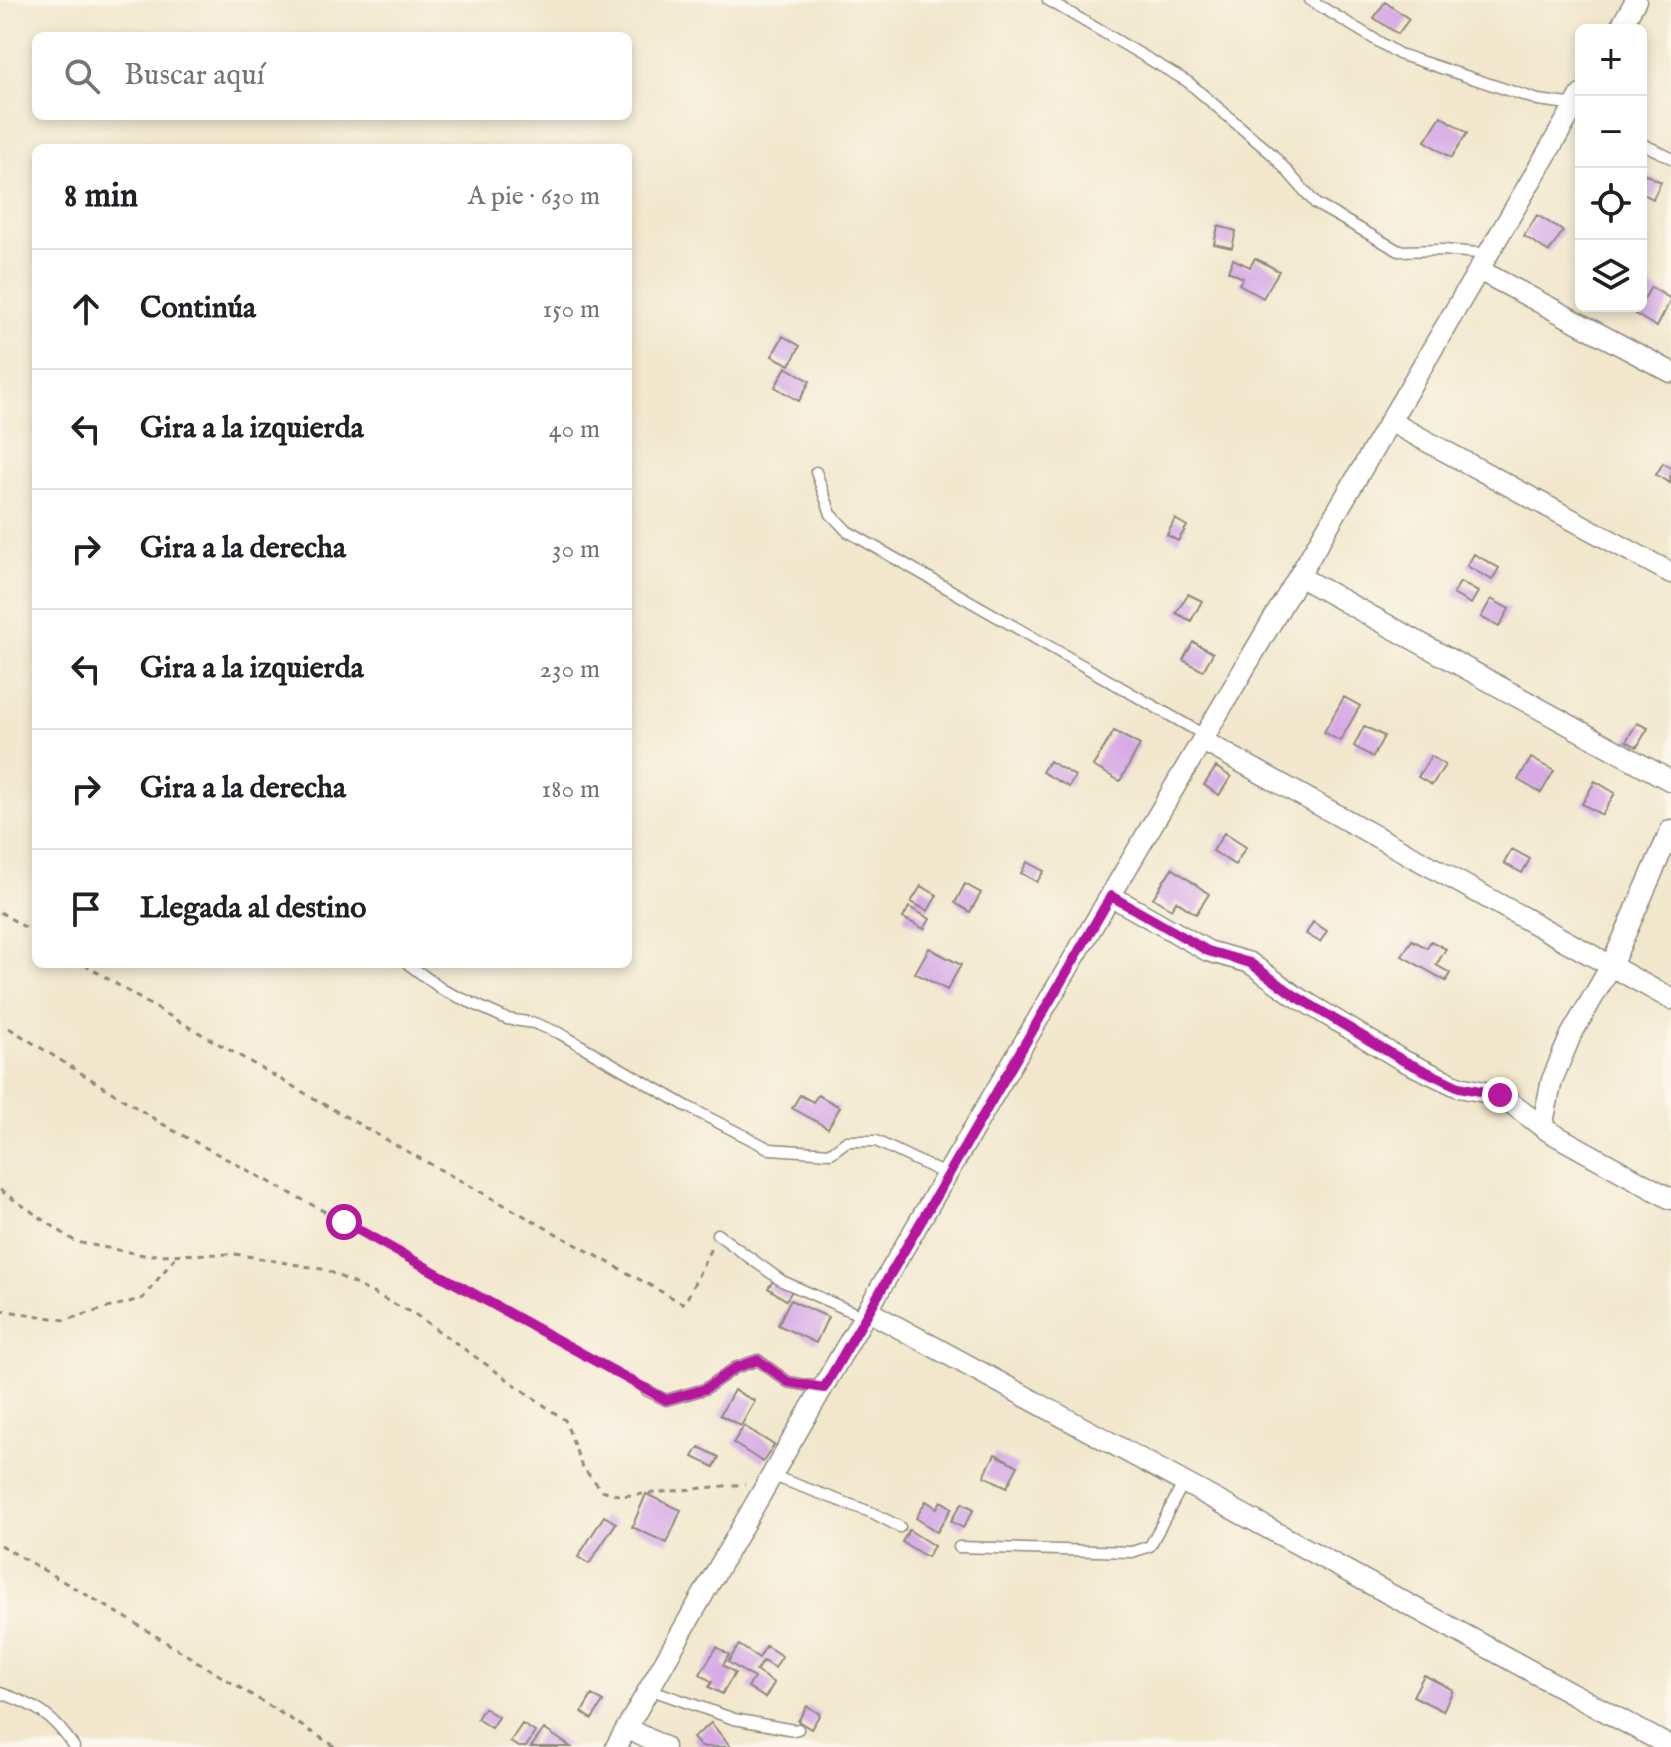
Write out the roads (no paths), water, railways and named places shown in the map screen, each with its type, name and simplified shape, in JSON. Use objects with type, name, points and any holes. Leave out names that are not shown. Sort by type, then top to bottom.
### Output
[{"type":"street","points":[[1622,24],[1636,0]]},
{"type":"street","points":[[616,1747],[947,1175],[1575,110]]},
{"type":"street","points":[[1484,262],[1671,372]]},
{"type":"street","points":[[1391,422],[1671,573]]},
{"type":"street","points":[[1300,577],[1671,781]]},
{"type":"street","points":[[1205,738],[1671,999]]},
{"type":"street","points":[[1542,1127],[1552,1080],[1571,1035],[1611,966],[1671,830]]},
{"type":"street","points":[[1111,896],[1208,951],[1250,963],[1294,995],[1402,1060],[1459,1087],[1500,1095],[1542,1127],[1671,1199]]},
{"type":"street","points":[[866,1314],[1184,1482],[1671,1747]]},
{"type":"street","points":[[627,1728],[664,1747]]},
{"type":"lane","points":[[1048,0],[1188,82],[1273,155],[1316,204],[1399,251],[1443,250],[1484,262]]},
{"type":"lane","points":[[1310,0],[1399,54],[1538,100],[1575,105]]},
{"type":"lane","points":[[1647,146],[1671,158]]},
{"type":"lane","points":[[816,472],[831,514],[847,531],[1205,738]]},
{"type":"lane","points":[[413,968],[443,990],[507,1019],[534,1023],[559,1033],[688,1107],[770,1149],[831,1153],[847,1141],[876,1141],[947,1175]]},
{"type":"lane","points":[[717,1234],[782,1281],[866,1314]]},
{"type":"lane","points":[[646,1390],[666,1400],[705,1389],[735,1368],[758,1360],[788,1382],[824,1388]]},
{"type":"lane","points":[[773,1476],[873,1513],[900,1527]]},
{"type":"lane","points":[[959,1547],[1132,1552],[1150,1546],[1184,1482]]},
{"type":"lane","points":[[649,1689],[734,1719],[798,1729]]},
{"type":"lane","points":[[0,1693],[26,1702],[54,1720],[74,1747]]}]
